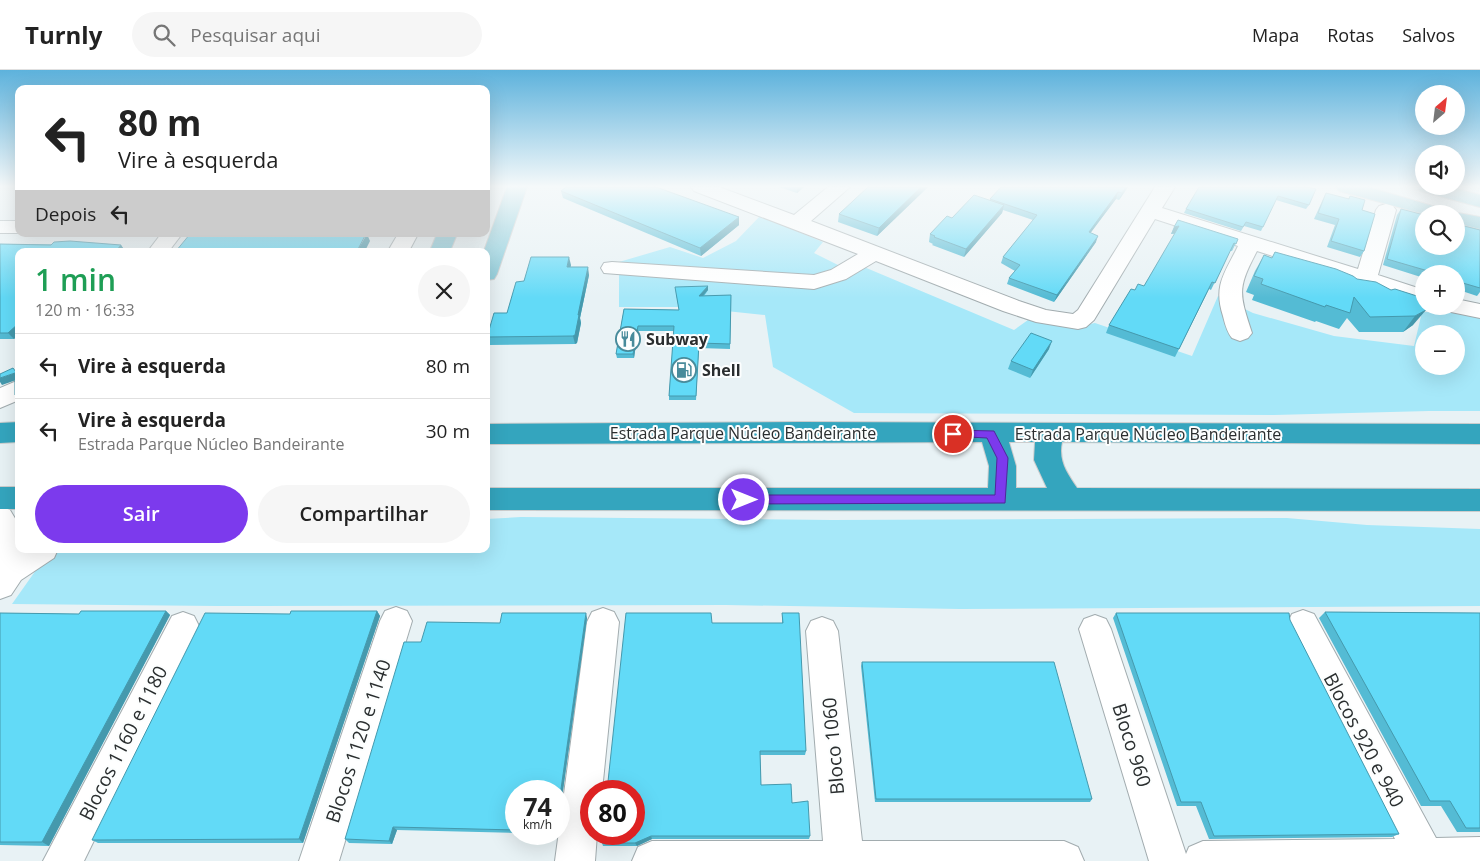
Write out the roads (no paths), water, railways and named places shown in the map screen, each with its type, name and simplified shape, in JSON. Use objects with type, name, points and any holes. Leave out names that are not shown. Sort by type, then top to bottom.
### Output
[{"type":"highway","points":[[0,433],[15,432]]},
{"type":"highway","name":"Estrada Parque Núcleo Bandeirante","points":[[493,432],[1480,434]]},
{"type":"highway","points":[[990,434],[1003,458],[1001,500]]},
{"type":"highway","points":[[1052,434],[1047,442],[1045,454],[1048,466],[1068,500]]},
{"type":"highway","points":[[0,498],[15,498]]},
{"type":"highway","points":[[490,499],[1480,500]]},
{"type":"main road","points":[[490,263],[504,224]]},
{"type":"street","points":[[803,224],[873,253],[1049,318],[1078,322],[1086,315],[1142,224]]},
{"type":"street","points":[[1192,224],[1415,294]]},
{"type":"street","points":[[1366,280],[1382,224]]},
{"type":"street","points":[[0,227],[15,227]]},
{"type":"street","points":[[160,248],[170,237]]},
{"type":"street","points":[[1240,333],[1229,288],[1250,243]]},
{"type":"street","points":[[612,268],[814,282],[832,280],[873,253]]},
{"type":"street","points":[[1465,308],[1480,311]]},
{"type":"street","points":[[0,399],[15,391]]},
{"type":"street","points":[[0,518],[14,544],[5,579]]},
{"type":"street","points":[[5,579],[38,553]]},
{"type":"street","name":"Blocos 1120 e 1140","points":[[319,861],[396,621]]},
{"type":"street","points":[[575,861],[604,622]]},
{"type":"street","name":"Blocos 920 e 940","points":[[1303,624],[1425,857]]},
{"type":"street","name":"Blocos 1160 e 1180","points":[[63,861],[182,626]]},
{"type":"street","name":"Bloco 960","points":[[1095,629],[1169,861]]},
{"type":"street","name":"Bloco 1060","points":[[822,631],[844,860]]},
{"type":"street","points":[[1203,861],[1480,857]]},
{"type":"street","points":[[652,861],[1064,861]]},
{"type":"place","name":"Subway","points":[[628,339]]},
{"type":"place","name":"Shell","points":[[684,370]]}]
